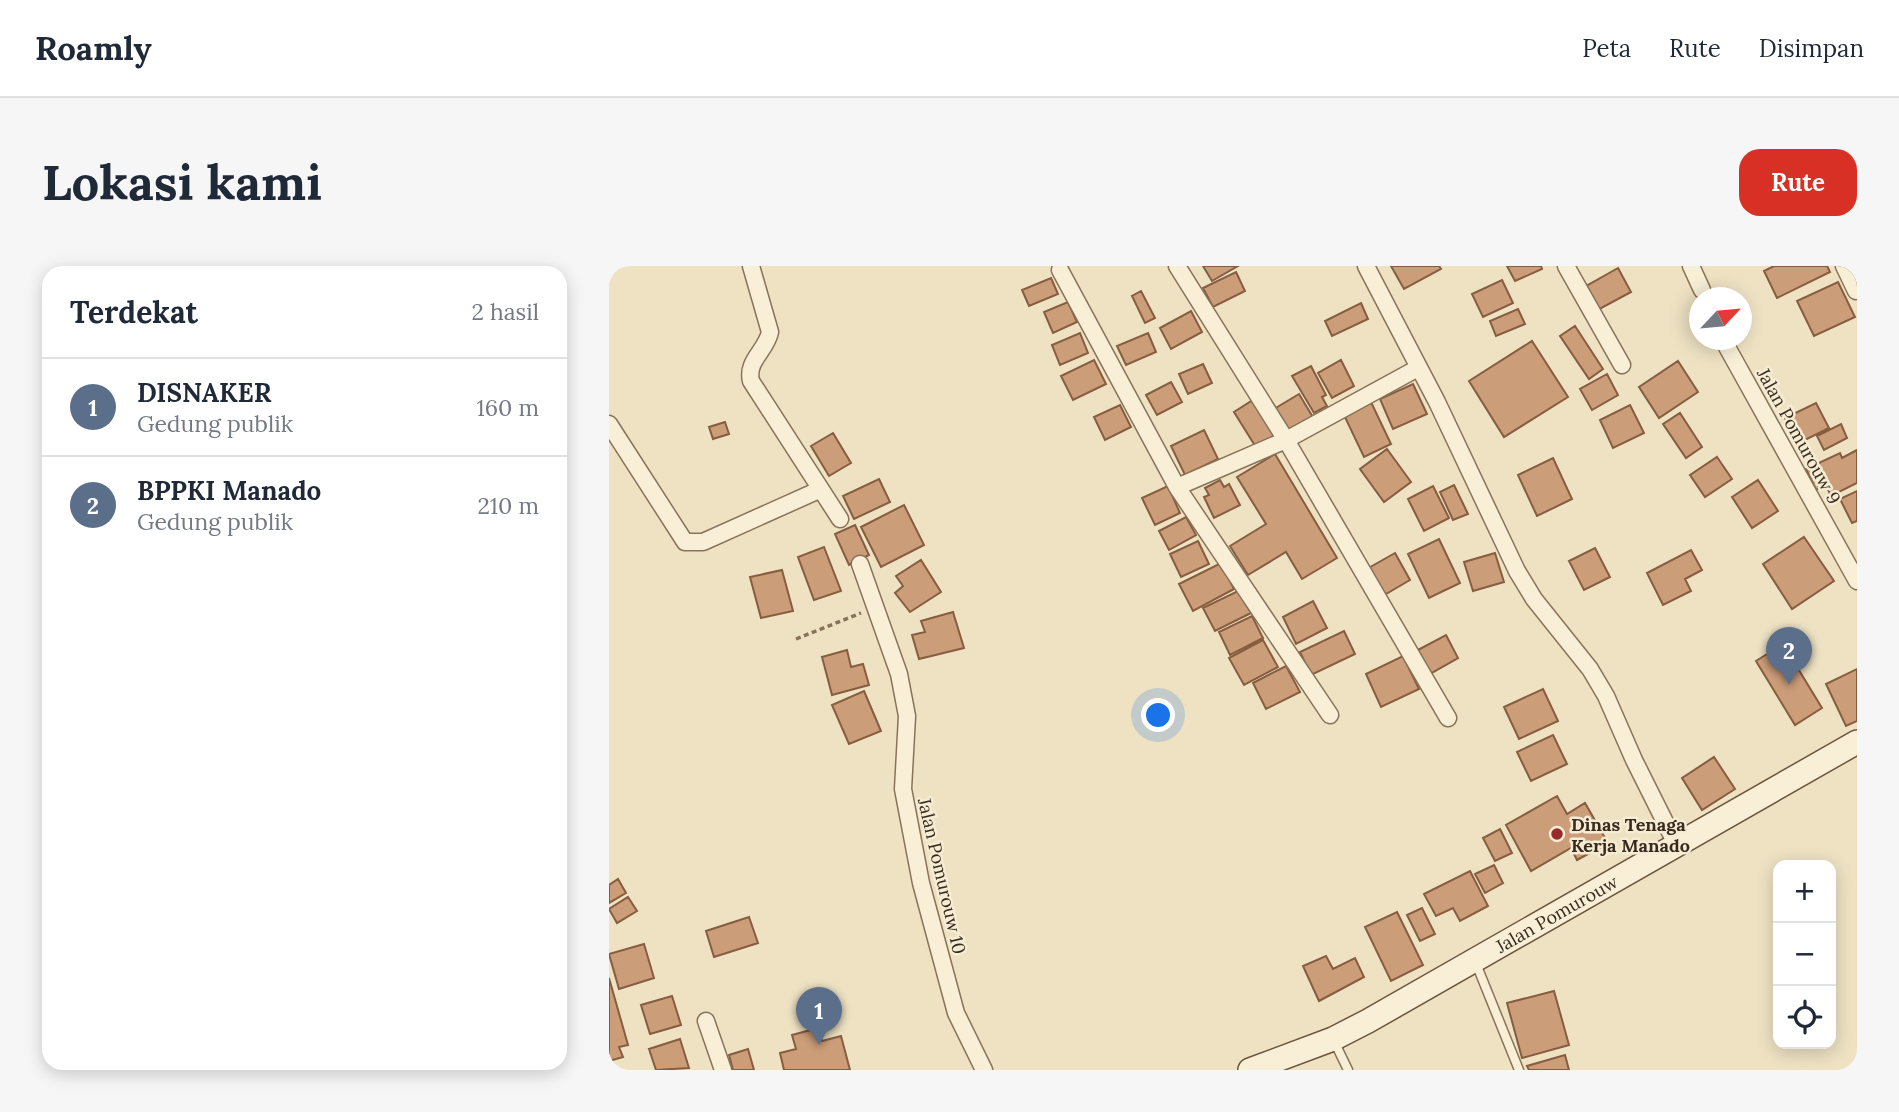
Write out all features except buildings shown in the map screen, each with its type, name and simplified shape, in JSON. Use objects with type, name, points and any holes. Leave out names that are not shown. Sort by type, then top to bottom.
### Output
[{"type":"main road","name":"Jalan Pomurouw","points":[[1250,1070],[1333,1039],[1857,742]]},
{"type":"street","points":[[751,266],[769,332],[768,342],[750,365],[751,381],[840,519]]},
{"type":"street","points":[[1177,266],[1286,440],[1448,718]]},
{"type":"street","points":[[1366,266],[1517,571],[1534,599],[1590,669],[1606,696],[1633,760],[1677,846]]},
{"type":"street","points":[[1566,266],[1622,365]]},
{"type":"street","points":[[1691,266],[1701,287]]},
{"type":"street","points":[[1844,266],[1856,290]]},
{"type":"street","points":[[1060,270],[1177,487],[1330,715]]},
{"type":"street","name":"Jalan Pomurouw 9","points":[[1729,350],[1857,581]]},
{"type":"street","points":[[1177,487],[1286,440],[1418,368]]},
{"type":"street","points":[[609,424],[685,542],[703,542],[819,489]]},
{"type":"street","name":"Jalan Pomurouw 10","points":[[859,564],[899,674],[907,716],[903,789],[912,844],[950,995],[984,1070]]},
{"type":"street","points":[[706,1021],[723,1070]]},
{"type":"lane","points":[[1474,958],[1519,1070]]},
{"type":"lane","points":[[1333,1039],[1348,1070]]},
{"type":"path","points":[[796,639],[876,608]]},
{"type":"place","name":"BPPKI Manado","points":[[1789,685]]},
{"type":"place","name":"Dinas Tenaga Kerja Manado","points":[[1557,834]]},
{"type":"place","name":"DISNAKER","points":[[819,1045]]}]
